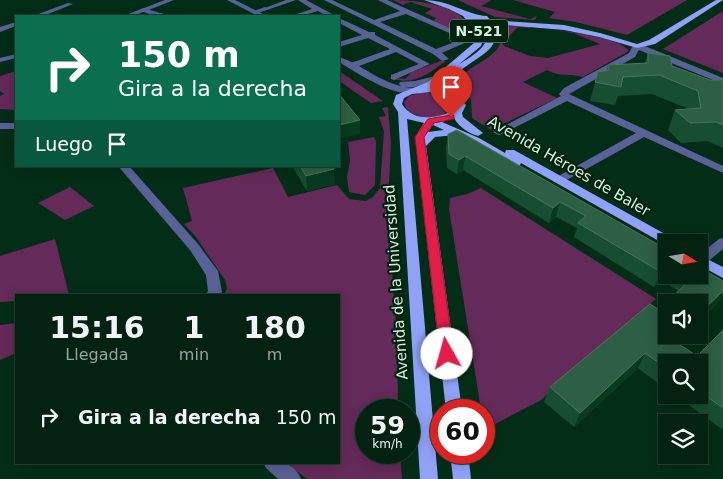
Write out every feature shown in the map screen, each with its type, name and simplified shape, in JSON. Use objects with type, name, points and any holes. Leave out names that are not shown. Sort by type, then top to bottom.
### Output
[{"type":"main road","name":"N-521","points":[[416,90],[431,84],[481,34],[471,18],[447,2],[427,0]]},
{"type":"main road","points":[[638,46],[642,39],[708,0]]},
{"type":"main road","points":[[447,2],[477,19],[488,22],[561,26],[602,34],[638,46],[652,42],[721,0]]},
{"type":"main road","name":"N-521","points":[[449,93],[446,86],[449,78],[465,63],[487,48],[493,35],[488,22]]},
{"type":"main road","points":[[474,42],[487,34],[484,25],[488,22]]},
{"type":"main road","points":[[400,107],[403,94],[416,90],[430,89],[449,93],[455,97],[460,105],[457,113],[451,117],[431,121],[420,137],[453,399]]},
{"type":"main road","name":"Avenida Héroes de Baler","points":[[400,107],[420,120],[431,121],[460,133],[658,245]]},
{"type":"main road","name":"Avenida de la Universidad","points":[[400,107],[429,479]]},
{"type":"main road","name":"Avenida Héroes de Baler","points":[[457,113],[459,120],[464,125],[658,235]]},
{"type":"main road","points":[[421,146],[432,134],[448,131],[460,133]]},
{"type":"main road","points":[[708,266],[723,272]]},
{"type":"main road","points":[[708,270],[723,282]]},
{"type":"main road","points":[[460,464],[462,479]]},
{"type":"street","points":[[129,15],[172,0]]},
{"type":"street","points":[[230,0],[260,14],[293,0]]},
{"type":"street","points":[[301,0],[330,15]]},
{"type":"street","points":[[327,0],[445,58]]},
{"type":"street","points":[[381,0],[474,42]]},
{"type":"street","points":[[41,15],[70,4]]},
{"type":"street","points":[[298,15],[319,9]]},
{"type":"street","points":[[143,10],[158,15]]},
{"type":"street","points":[[374,22],[407,11]]},
{"type":"street","points":[[340,22],[361,16]]},
{"type":"street","points":[[340,22],[426,64],[394,77]]},
{"type":"street","points":[[0,30],[15,24]]},
{"type":"street","points":[[340,45],[387,29]]},
{"type":"street","points":[[436,52],[474,42]]},
{"type":"street","points":[[723,81],[638,46],[632,55],[567,90],[564,94],[723,170]]},
{"type":"street","points":[[351,66],[396,49]]},
{"type":"street","points":[[0,60],[15,56]]},
{"type":"street","points":[[340,60],[380,82],[399,89],[416,90]]},
{"type":"street","points":[[380,82],[415,84],[435,79]]},
{"type":"street","points":[[380,82],[400,107]]},
{"type":"street","points":[[498,132],[567,97]]},
{"type":"street","points":[[0,126],[15,126]]},
{"type":"street","points":[[559,180],[644,133]]},
{"type":"street","points":[[124,167],[194,247],[213,274],[213,294]]},
{"type":"street","points":[[708,254],[723,242]]},
{"type":"street","points":[[274,464],[292,479]]},
{"type":"shaded area","points":[[393,0],[429,3],[454,12],[464,19],[471,28],[473,39],[433,21],[436,18],[425,13],[432,9],[410,2],[403,5]]},
{"type":"shaded area","points":[[458,0],[492,0],[481,6],[530,19],[537,16],[535,20],[495,17]]},
{"type":"shaded area","points":[[513,0],[687,0],[627,35],[576,22],[549,18],[555,12]]},
{"type":"shaded area","points":[[723,11],[723,73],[663,49]]},
{"type":"shaded area","points":[[514,25],[530,26],[530,28],[518,27],[502,43],[504,46],[530,56],[548,58],[600,44],[573,33],[549,29],[579,33],[615,42],[624,46],[629,51],[583,77],[557,74],[547,70],[523,82],[557,98],[491,130],[472,118],[471,99],[458,89],[457,82],[467,71],[488,58],[498,48],[501,40],[501,29]]},
{"type":"shaded area","points":[[443,60],[446,61],[419,78],[404,81],[387,77],[405,79],[412,72]]},
{"type":"shaded area","points":[[15,71],[15,110],[0,109],[0,96],[4,94],[0,91],[0,76]]},
{"type":"shaded area","points":[[340,72],[383,101],[371,103],[340,82]]},
{"type":"shaded area","points":[[419,93],[443,95],[450,101],[452,106],[442,115],[434,117],[418,116],[406,108],[404,102],[409,96]]},
{"type":"shaded area","points":[[388,107],[391,144],[388,199],[393,215],[388,218],[397,338],[398,399],[355,399],[355,464],[401,464],[402,479],[307,479],[287,464],[340,464],[340,294],[224,294],[227,288],[225,280],[196,237],[184,224],[192,221],[183,188],[273,168],[288,197],[337,185],[349,199],[366,201],[373,197],[380,188],[384,131],[379,117],[386,116],[382,108]]},
{"type":"shaded area","points":[[374,137],[376,141],[375,185],[365,195],[349,192],[347,177],[350,160],[348,142]]},
{"type":"shaded area","points":[[70,187],[94,206],[65,220],[38,203]]},
{"type":"shaded area","points":[[481,188],[656,299],[541,400],[495,424],[495,399],[479,399],[449,209],[450,198]]},
{"type":"shaded area","points":[[55,239],[69,294],[15,294],[15,301],[0,302],[0,256]]},
{"type":"shaded area","points":[[15,323],[15,353],[0,360],[0,325]]},
{"type":"building","points":[[648,53],[670,56],[672,66],[710,80],[723,80],[723,125],[716,122],[690,123],[675,110],[701,108],[698,91],[659,75],[623,77],[621,87],[595,82],[598,72],[609,70],[608,65],[648,63]]},
{"type":"building","points":[[340,95],[360,120],[340,125]]},
{"type":"building","points":[[457,130],[658,244],[658,270],[578,223],[586,216],[560,202],[553,208],[465,156],[459,160],[449,154],[448,134]]},
{"type":"building","points":[[301,167],[333,167],[334,169],[306,176]]},
{"type":"building","points":[[708,272],[723,281],[723,291],[708,305],[708,294],[675,294],[686,284],[708,284]]},
{"type":"building","points":[[650,304],[658,309],[658,344],[679,344],[694,354],[658,354],[658,362],[645,353],[580,413],[550,387]]},
{"type":"building","points":[[723,330],[723,408],[708,397],[708,354],[699,354]]},
{"type":"route","points":[[447,354],[420,137],[431,121],[451,117]]}]
